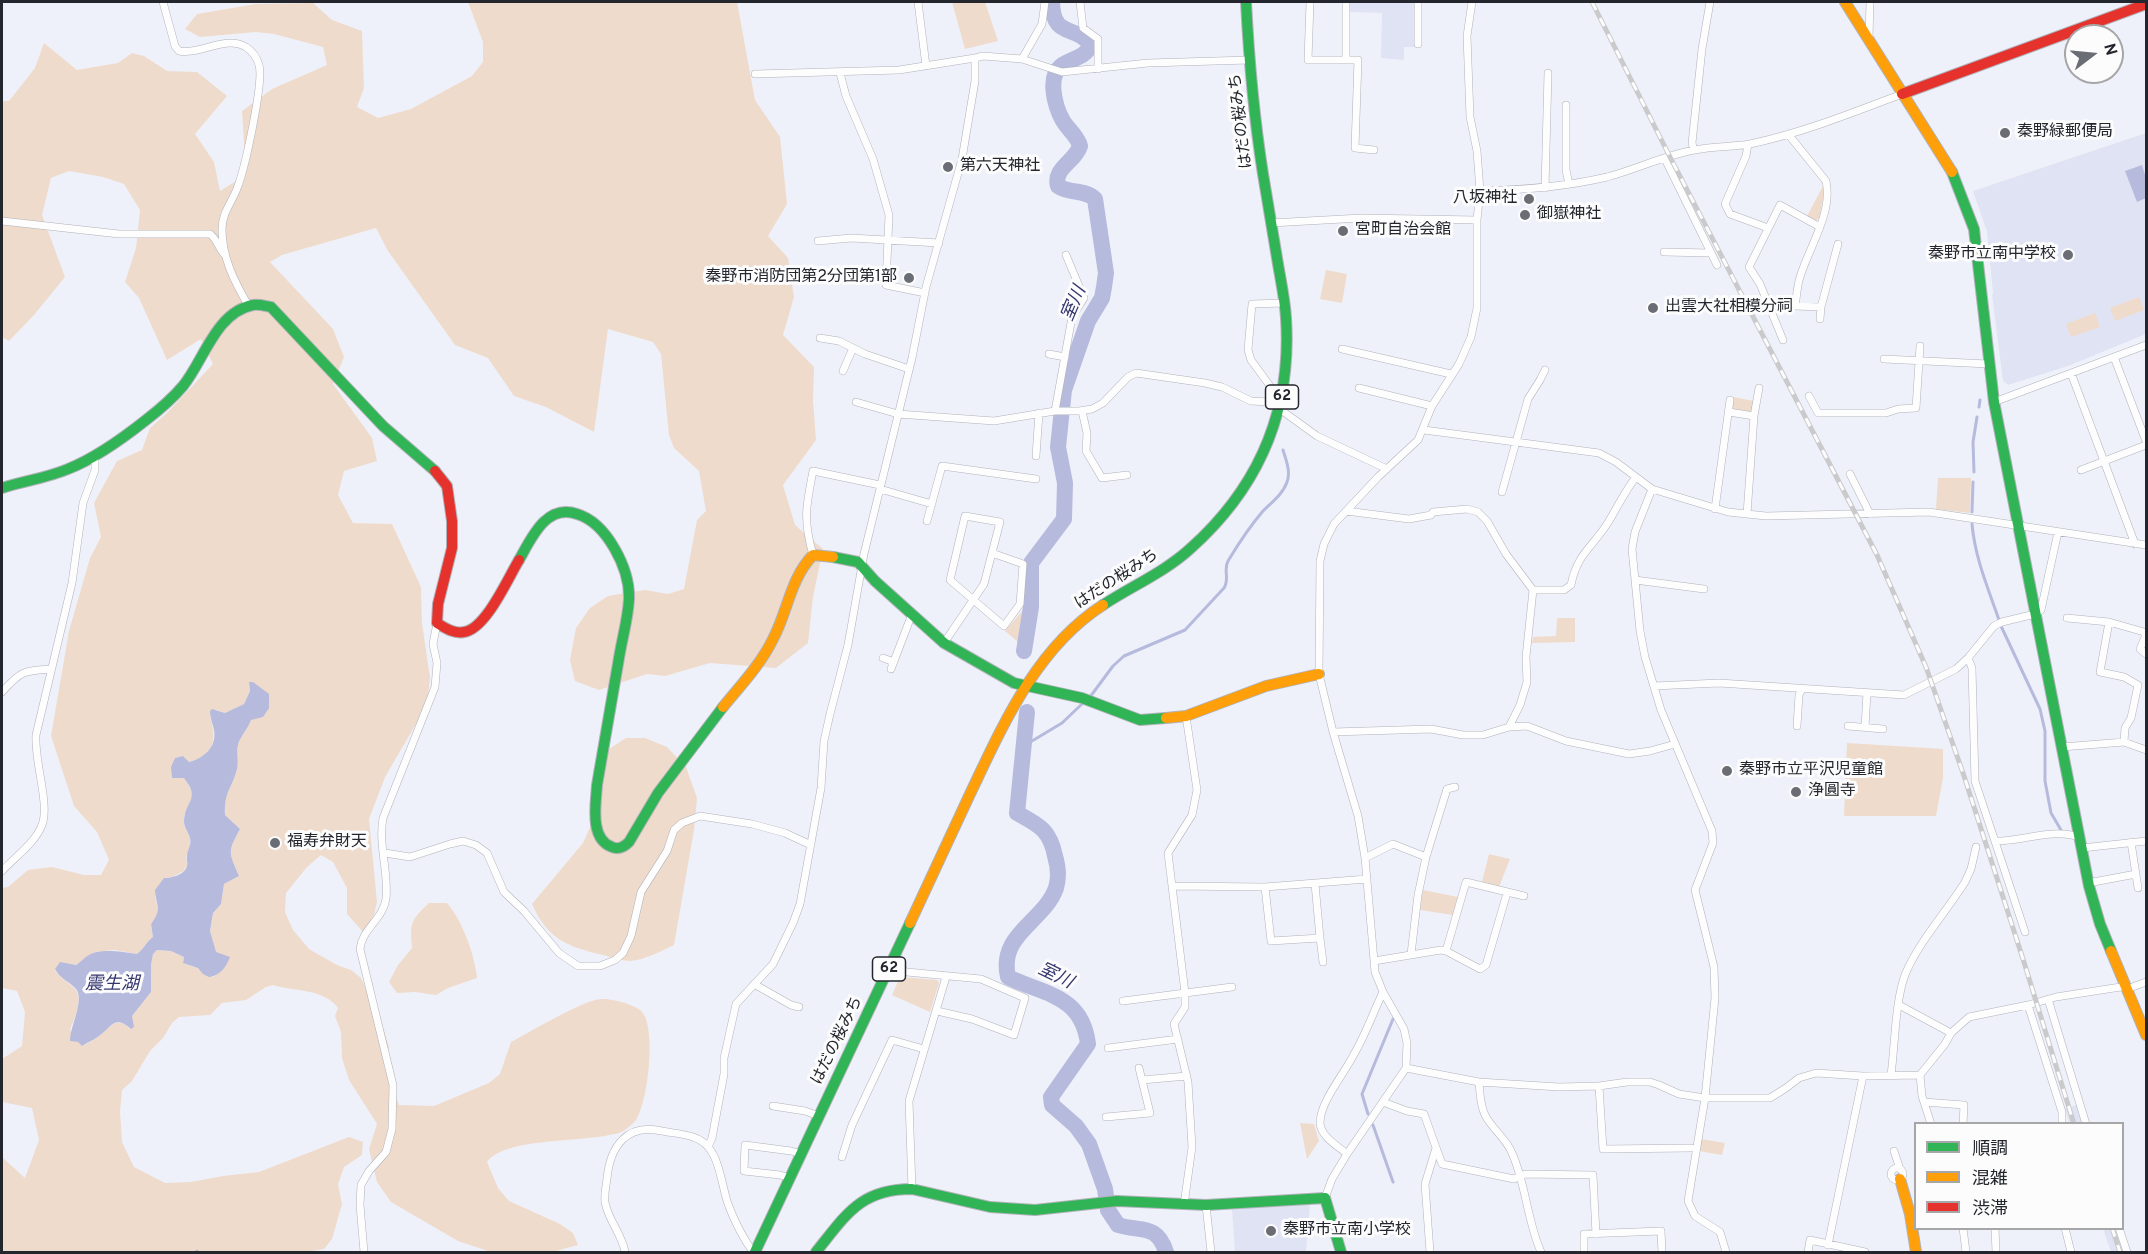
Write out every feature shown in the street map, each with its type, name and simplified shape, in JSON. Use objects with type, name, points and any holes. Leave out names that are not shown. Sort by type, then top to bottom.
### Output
[{"type":"street","points":[[163,2],[175,46],[179,51],[186,52],[222,43],[237,44],[248,48],[259,65],[259,93],[238,187],[223,221],[225,254],[231,276],[248,305]]},
{"type":"street","points":[[918,2],[926,66]]},
{"type":"street","points":[[1022,59],[1042,24],[1045,2]]},
{"type":"street","points":[[1080,2],[1083,28],[1098,39],[1098,69]]},
{"type":"street","name":"はだの桜みち","points":[[754,1252],[891,966],[989,754],[1024,686],[1041,663],[1078,623],[1188,551],[1224,516],[1247,486],[1261,460],[1280,405],[1287,363],[1286,320],[1255,122],[1246,2]]},
{"type":"street","points":[[1310,2],[1308,60],[1358,60],[1355,148],[1374,150]]},
{"type":"street","points":[[1346,2],[1346,59]]},
{"type":"street","points":[[1418,2],[1421,39]]},
{"type":"street","points":[[1341,1252],[1325,1198],[1332,1179],[1347,1154],[1406,1068],[1407,1043],[1404,1029],[1383,992],[1375,972],[1365,858],[1358,816],[1333,732],[1319,674],[1320,561],[1324,544],[1334,524],[1387,469],[1414,445],[1424,430],[1432,406],[1467,349],[1474,327],[1477,308],[1477,219],[1480,191],[1470,117],[1467,36],[1472,2]]},
{"type":"street","points":[[1694,150],[1693,131],[1710,2]]},
{"type":"street","points":[[1845,2],[1956,178],[1974,229],[1994,402],[2088,883],[2100,924],[2146,1035]]},
{"type":"street","points":[[1869,38],[1870,2]]},
{"type":"street","points":[[1480,191],[1521,190],[1569,184],[1608,176],[1694,150],[1748,144],[1788,134],[1830,121],[2146,4]]},
{"type":"street","points":[[754,74],[898,70],[983,56],[1022,59],[1062,72],[1171,61],[1239,62],[1249,60]]},
{"type":"street","points":[[708,1147],[712,1138],[724,1074],[724,1058],[736,1004],[773,964],[800,904],[820,788],[824,741],[848,645],[864,554],[925,293],[963,159],[975,81],[975,58]]},
{"type":"street","points":[[840,73],[846,96],[873,159],[889,215],[886,285],[925,293]]},
{"type":"street","points":[[1545,188],[1544,100],[1548,73]]},
{"type":"street","points":[[1566,105],[1570,123],[1566,170],[1569,184]]},
{"type":"street","points":[[1788,134],[1826,181],[1828,190],[1820,227],[1800,277],[1795,305]]},
{"type":"street","points":[[1748,144],[1746,156],[1725,204],[1730,214],[1768,228]]},
{"type":"street","points":[[1665,159],[1717,265]]},
{"type":"street","points":[[1783,340],[1760,284],[1749,267],[1780,206],[1820,227]]},
{"type":"street","points":[[1271,223],[1361,218],[1477,219]]},
{"type":"street","points":[[2,221],[119,234],[204,233],[214,237],[225,254]]},
{"type":"street","points":[[818,241],[851,238],[939,243]]},
{"type":"street","points":[[1820,319],[1821,307],[1838,244]]},
{"type":"street","points":[[1664,252],[1711,252]]},
{"type":"street","points":[[1056,411],[1072,317],[1084,298],[1080,278],[1066,255]]},
{"type":"street","points":[[1284,303],[1252,304],[1248,350],[1251,360],[1280,405],[1317,436],[1387,469]]},
{"type":"street","points":[[2,488],[68,469],[95,456],[172,397],[184,385],[207,344],[237,311],[248,305],[263,304],[277,312],[351,394],[383,426],[440,475],[447,486],[452,521],[452,548],[438,604],[433,644],[437,663],[435,687],[383,818],[381,828],[385,853],[385,906],[367,929],[360,949],[393,1085],[392,1129],[386,1152],[369,1171],[361,1185],[360,1204],[364,1252]]},
{"type":"street","points":[[1769,305],[1821,307]]},
{"type":"street","points":[[820,338],[839,341],[865,354],[909,369]]},
{"type":"street","points":[[1994,402],[2146,345]]},
{"type":"street","points":[[1809,396],[1818,413],[1886,413],[1898,409],[1916,408],[1920,346]]},
{"type":"street","points":[[843,371],[853,348]]},
{"type":"street","points":[[1342,349],[1451,374]]},
{"type":"street","points":[[1049,354],[1065,357]]},
{"type":"street","points":[[2081,470],[2146,443],[2114,357]]},
{"type":"street","points":[[1884,359],[1988,364]]},
{"type":"street","points":[[1502,492],[1528,399],[1545,370]]},
{"type":"street","points":[[856,402],[898,414],[994,421],[1039,413],[1092,409],[1103,403],[1128,377],[1136,373],[1205,382],[1222,387],[1251,401],[1280,405]]},
{"type":"street","points":[[2071,373],[2135,544]]},
{"type":"street","points":[[1540,381],[1550,383]]},
{"type":"street","points":[[1359,388],[1432,406]]},
{"type":"street","points":[[1747,514],[1754,416],[1759,388]]},
{"type":"street","points":[[1714,509],[1730,400]]},
{"type":"street","points":[[1082,411],[1087,433],[1086,451],[1102,478],[1127,475]]},
{"type":"street","points":[[1729,412],[1754,416]]},
{"type":"street","points":[[1036,456],[1039,413]]},
{"type":"street","points":[[1424,430],[1599,453],[1616,462],[1652,489],[1714,509],[1766,516],[1929,512],[2146,545]]},
{"type":"street","points":[[2,871],[35,837],[42,825],[45,812],[35,749],[38,720],[72,583],[83,502],[95,470],[95,456]]},
{"type":"street","points":[[927,521],[942,466],[1036,479]]},
{"type":"street","points":[[813,555],[807,535],[805,516],[813,471],[880,487],[932,504]]},
{"type":"street","points":[[1850,474],[1870,514]]},
{"type":"street","points":[[1533,590],[1564,590],[1571,585],[1572,576],[1583,553],[1600,534],[1636,477]]},
{"type":"street","points":[[1504,483],[1513,485]]},
{"type":"street","points":[[1652,489],[1635,532],[1632,549],[1640,632],[1654,686],[1712,831],[1713,843],[1695,890],[1714,967],[1714,998],[1705,1098],[1688,1201],[1695,1216],[1720,1232],[1726,1252]]},
{"type":"street","points":[[1346,511],[1409,519],[1449,509],[1467,508],[1478,512],[1487,521],[1506,554],[1533,590],[1526,657],[1527,682],[1520,705],[1509,727]]},
{"type":"street","points":[[437,623],[452,632],[466,633],[476,628],[485,618],[541,522],[550,515],[568,510],[579,512],[598,525],[624,567],[629,599],[597,784],[596,825],[603,841],[614,848],[621,848],[631,840],[652,802],[676,767],[764,656],[778,632],[798,573],[804,562],[813,555],[844,558],[858,562],[863,570],[944,643],[980,664],[1024,686],[1082,698],[1119,715],[1140,720],[1186,716],[1259,688],[1319,674]]},
{"type":"street","points":[[944,643],[973,601],[984,584],[992,553],[1000,522],[965,516],[950,580],[973,601],[1004,626],[1020,604],[1023,564],[992,553]]},
{"type":"street","points":[[1654,686],[1719,683],[1904,695],[1956,669],[1994,626],[2035,614],[2041,610],[2058,532]]},
{"type":"street","points":[[1635,580],[1704,589]]},
{"type":"street","points":[[883,658],[892,665],[912,614]]},
{"type":"street","points":[[2067,618],[2109,622],[2144,632],[2146,635],[2140,649],[2146,654]]},
{"type":"street","points":[[2109,622],[2100,672],[2124,677],[2138,685],[2131,718],[2125,728],[2124,742]]},
{"type":"street","points":[[1968,658],[1972,668],[1975,781],[2025,932]]},
{"type":"street","points":[[2,692],[14,678],[26,670],[51,669]]},
{"type":"street","points":[[1797,726],[1799,696],[1802,689]]},
{"type":"street","points":[[1865,727],[1867,693]]},
{"type":"street","points":[[1184,1205],[1192,1147],[1187,1076],[1174,1024],[1185,1007],[1185,993],[1174,886],[1168,853],[1192,814],[1197,790],[1186,716]]},
{"type":"street","points":[[1333,732],[1431,729],[1463,735],[1483,735],[1509,727],[1527,726],[1566,741],[1629,754],[1650,752],[1676,744]]},
{"type":"street","points":[[1848,726],[1883,729]]},
{"type":"street","points":[[2061,747],[2124,742],[2146,750]]},
{"type":"street","points":[[1411,954],[1418,895],[1426,857],[1447,789],[1455,787]]},
{"type":"street","points":[[385,853],[410,857],[450,844],[464,842],[476,845],[487,854],[504,892],[524,911],[559,953],[578,966],[600,966],[615,960],[623,953],[632,936],[641,892],[667,851],[675,831],[682,823],[700,816],[752,824],[785,833],[810,845]]},
{"type":"street","points":[[1996,841],[2068,833],[2080,842],[2146,841]]},
{"type":"street","points":[[2131,842],[2138,888]]},
{"type":"street","points":[[1365,858],[1393,844],[1426,857]]},
{"type":"street","points":[[1891,1075],[1905,974],[1965,882],[1976,848]]},
{"type":"street","points":[[2088,883],[2136,874]]},
{"type":"street","points":[[1174,886],[1266,887],[1367,879]]},
{"type":"street","points":[[1446,951],[1466,882],[1524,896]]},
{"type":"street","points":[[1315,884],[1323,962]]},
{"type":"street","points":[[1266,887],[1271,941],[1320,938]]},
{"type":"street","points":[[1374,961],[1411,954],[1446,951],[1480,969],[1486,965],[1507,893]]},
{"type":"street","points":[[891,966],[907,972],[981,979],[1025,998],[1014,1035],[972,1019],[937,1011]]},
{"type":"street","points":[[912,1189],[909,1101],[946,977]]},
{"type":"street","points":[[1930,1122],[1924,1102],[1920,1075],[1951,1033],[1970,1017],[2048,999],[2146,982]]},
{"type":"street","points":[[754,984],[790,1008],[799,1007]]},
{"type":"street","points":[[1124,1001],[1232,987]]},
{"type":"street","points":[[1347,1154],[1323,1134],[1320,1124],[1332,1089],[1354,1056],[1383,992]]},
{"type":"street","points":[[2048,999],[2085,1122]]},
{"type":"street","points":[[1899,1005],[1951,1033]]},
{"type":"street","points":[[2028,1005],[2062,1112],[2062,1122]]},
{"type":"street","points":[[1108,1048],[1178,1039]]},
{"type":"street","points":[[842,1157],[852,1125],[892,1040],[924,1049]]},
{"type":"street","points":[[1106,1117],[1125,1120],[1150,1113],[1139,1068]]},
{"type":"street","points":[[1406,1068],[1479,1082],[1559,1087],[1650,1082],[1679,1094],[1705,1098],[1770,1098],[1799,1078],[1816,1072],[1863,1076],[1920,1075]]},
{"type":"street","points":[[1142,1080],[1187,1076]]},
{"type":"street","points":[[1828,1245],[1863,1076]]},
{"type":"street","points":[[1479,1082],[1480,1102],[1485,1116],[1503,1136],[1512,1152],[1541,1252]]},
{"type":"street","points":[[1599,1086],[1604,1149],[1691,1148]]},
{"type":"street","points":[[1383,1102],[1407,1112],[1424,1114],[1442,1164],[1514,1179],[1520,1175],[1593,1175],[1596,1234]]},
{"type":"street","points":[[1924,1102],[1964,1105],[1963,1122]]},
{"type":"street","points":[[773,1106],[805,1111],[819,1116]]},
{"type":"street","points":[[625,1252],[605,1200],[612,1153],[627,1134],[651,1128],[695,1137],[708,1147],[716,1163],[729,1207],[754,1252]]},
{"type":"street","points":[[790,1178],[744,1171],[745,1145],[801,1154]]},
{"type":"street","points":[[1430,1252],[1425,1184],[1436,1148]]},
{"type":"street","points":[[1894,1151],[1910,1214],[1916,1252]]},
{"type":"street","points":[[816,1252],[850,1210],[858,1203],[885,1191],[912,1189],[990,1207],[1035,1210],[1117,1201],[1206,1205],[1325,1198]]},
{"type":"street","points":[[1206,1205],[1211,1252]]},
{"type":"street","points":[[1963,1230],[1966,1252]]},
{"type":"street","points":[[1995,1230],[1996,1252]]},
{"type":"street","points":[[2066,1230],[2071,1252]]},
{"type":"street","points":[[2120,1230],[2127,1252]]},
{"type":"street","points":[[1584,1252],[1584,1234],[1661,1231],[1662,1252]]},
{"type":"street","points":[[1808,1252],[1810,1240],[1865,1252]]},
{"type":"shaded area","points":[[468,2],[737,2],[755,100],[780,137],[787,204],[768,236],[788,258],[794,297],[783,335],[814,367],[813,401],[816,440],[783,485],[795,525],[823,549],[813,597],[808,643],[776,668],[710,663],[665,676],[647,674],[599,690],[575,681],[570,660],[576,628],[590,608],[608,596],[645,590],[668,594],[684,589],[697,520],[706,511],[699,471],[674,448],[669,435],[661,354],[653,342],[608,329],[594,432],[546,407],[514,396],[488,358],[455,345],[388,251],[376,228],[282,255],[270,262],[333,329],[344,357],[333,384],[372,438],[377,461],[344,471],[338,495],[353,523],[392,524],[421,587],[422,623],[430,678],[427,705],[385,777],[369,819],[377,902],[374,915],[363,932],[347,914],[347,888],[333,862],[321,855],[307,867],[286,893],[285,912],[293,930],[309,949],[351,970],[361,978],[382,1024],[389,1047],[384,1066],[399,1105],[434,1106],[489,1083],[500,1074],[511,1042],[582,1005],[605,999],[636,1007],[643,1013],[647,1022],[649,1067],[640,1111],[636,1120],[618,1133],[525,1145],[496,1154],[487,1162],[498,1188],[509,1201],[560,1224],[573,1233],[578,1245],[556,1251],[491,1252],[458,1241],[391,1202],[377,1182],[369,1149],[377,1124],[349,1080],[342,1058],[341,1032],[335,1016],[338,1008],[325,997],[317,994],[273,985],[246,1000],[222,1003],[210,1015],[179,1017],[172,1023],[163,1038],[150,1051],[132,1081],[122,1090],[120,1112],[122,1142],[134,1167],[165,1183],[191,1182],[259,1172],[349,1137],[363,1142],[362,1155],[344,1167],[338,1184],[342,1204],[332,1239],[324,1249],[306,1252],[2,1252],[2,1157],[25,1178],[39,1140],[32,1108],[2,1102],[2,1059],[22,1046],[25,1012],[17,991],[2,988],[2,888],[8,887],[28,870],[52,867],[84,875],[101,875],[109,860],[97,832],[74,806],[51,736],[69,631],[90,558],[101,537],[94,503],[117,461],[142,450],[150,428],[213,364],[201,339],[167,360],[139,298],[125,282],[136,248],[140,210],[124,184],[103,177],[69,171],[51,178],[42,215],[65,277],[9,341],[2,337],[2,101],[9,101],[35,68],[44,43],[77,70],[118,63],[132,53],[144,56],[167,71],[197,72],[227,96],[195,134],[214,162],[220,191],[246,175],[242,111],[272,89],[327,65],[323,47],[274,34],[256,32],[200,37],[185,29],[197,14],[256,4],[313,3],[332,20],[362,31],[364,88],[357,107],[378,118],[411,109],[472,76],[483,62],[483,42]],"holes":[[[249,682],[256,685],[257,717],[251,720],[239,742],[237,769],[226,801],[225,815],[240,829],[231,848],[233,862],[239,876],[224,884],[221,904],[213,913],[210,931],[220,972],[213,977],[198,968],[183,963],[184,957],[171,951],[157,950],[153,954],[151,965],[151,992],[132,1016],[131,1029],[121,1023],[114,1024],[82,1046],[70,1030],[79,1001],[76,990],[55,970],[60,963],[76,965],[95,952],[115,950],[137,954],[153,937],[151,924],[159,914],[155,896],[164,878],[184,871],[190,847],[184,816],[193,797],[175,758],[183,756],[189,762],[204,755],[212,745],[213,739],[210,716],[217,710],[225,713],[244,704],[250,691]]]},
{"type":"shaded area","points":[[952,2],[985,2],[998,41],[965,49]]},
{"type":"shaded area","points":[[1350,2],[1415,2],[1415,47],[1404,47],[1404,60],[1381,58],[1382,13],[1350,12]]},
{"type":"shaded area","name":"秦野市立南中学校","points":[[2146,133],[2146,334],[2068,366],[2008,385],[2003,381],[1987,232],[1973,191]]},
{"type":"shaded area","points":[[1823,186],[1825,189],[1819,218],[1815,221],[1807,216]]},
{"type":"shaded area","points":[[1326,270],[1347,274],[1342,303],[1320,299]]},
{"type":"shaded area","points":[[2139,297],[2144,310],[2115,321],[2110,308]]},
{"type":"shaded area","points":[[2095,313],[2100,327],[2071,337],[2066,324]]},
{"type":"shaded area","points":[[1733,397],[1754,401],[1752,410],[1749,412],[1734,411],[1731,408]]},
{"type":"shaded area","points":[[1938,478],[1971,478],[1970,513],[1936,509]]},
{"type":"shaded area","points":[[1023,610],[1020,642],[1018,642],[1005,631]]},
{"type":"shaded area","points":[[1557,618],[1575,618],[1575,642],[1532,643],[1533,637],[1556,636]]},
{"type":"shaded area","points":[[626,738],[645,738],[667,747],[686,767],[697,798],[694,830],[674,945],[647,957],[630,961],[579,949],[560,940],[544,926],[532,904],[583,843],[595,816],[593,770],[603,753]]},
{"type":"shaded area","points":[[1847,743],[1943,749],[1943,778],[1936,816],[1844,816]]},
{"type":"shaded area","points":[[1489,854],[1510,859],[1499,887],[1482,882]]},
{"type":"shaded area","points":[[1423,890],[1458,897],[1453,915],[1420,910]]},
{"type":"shaded area","points":[[429,903],[447,903],[453,910],[467,938],[477,978],[448,988],[436,995],[415,992],[397,993],[389,982],[398,965],[412,948],[411,928],[415,919]]},
{"type":"shaded area","points":[[903,977],[937,980],[939,983],[930,1012],[892,995],[899,979]]},
{"type":"shaded area","points":[[2076,1105],[2082,1122],[2069,1122],[2065,1109]]},
{"type":"shaded area","points":[[1300,1123],[1314,1124],[1319,1141],[1307,1159]]},
{"type":"shaded area","points":[[1701,1139],[1725,1143],[1722,1155],[1699,1151]]},
{"type":"shaded area","name":"秦野市立南小学校","points":[[1310,1202],[1306,1252],[1235,1252],[1232,1210]]},
{"type":"shaded area","points":[[2103,1230],[2116,1230],[2123,1252],[2111,1252]]},
{"type":"water","points":[[2142,165],[2146,178],[2146,198],[2137,202],[2125,171]]},
{"type":"water","name":"震生湖","points":[[249,682],[253,682],[269,694],[269,708],[263,717],[251,720],[237,748],[237,769],[227,795],[225,815],[240,829],[231,848],[233,862],[239,876],[224,884],[221,904],[213,913],[210,931],[216,952],[230,957],[219,973],[209,977],[198,968],[183,963],[184,957],[171,951],[157,950],[153,954],[151,965],[151,992],[132,1016],[134,1027],[131,1029],[117,1022],[82,1046],[78,1042],[70,1041],[78,1006],[78,994],[76,989],[55,969],[60,962],[76,965],[89,955],[98,952],[115,951],[137,954],[153,937],[151,924],[158,911],[155,890],[164,878],[184,872],[190,843],[184,821],[192,796],[191,791],[184,778],[172,778],[171,767],[175,758],[183,756],[189,762],[200,758],[208,751],[214,736],[210,711],[212,709],[225,713],[244,704],[250,691]]},
{"type":"waterway","name":"室川","points":[[1024,651],[1031,607],[1031,563],[1064,519],[1065,483],[1058,447],[1064,390],[1088,321],[1102,298],[1106,273],[1095,199],[1087,194],[1058,186],[1057,180],[1061,170],[1080,146],[1059,113],[1054,92],[1054,77],[1061,66],[1082,55],[1091,45],[1056,21],[1052,2]]},
{"type":"waterway","points":[[1979,407],[1980,400]]},
{"type":"waterway","points":[[1974,472],[1973,442],[1977,417]]},
{"type":"waterway","points":[[1090,697],[1113,666],[1124,656],[1185,630],[1224,588],[1228,561],[1263,511],[1285,486],[1288,470],[1283,450]]},
{"type":"waterway","points":[[1972,512],[1973,482]]},
{"type":"waterway","points":[[1972,524],[1979,561],[1999,620]]},
{"type":"waterway","points":[[2001,626],[2040,709],[2045,731],[2045,781],[2051,813],[2061,830]]},
{"type":"waterway","points":[[1024,742],[1032,741],[1062,723],[1083,703]]},
{"type":"waterway","name":"室川","points":[[1027,712],[1017,813],[1047,834],[1053,847],[1058,880],[1050,900],[1024,929],[1010,950],[1007,962],[1008,977],[1060,999],[1078,1015],[1088,1044],[1051,1097],[1052,1105],[1076,1126],[1089,1144],[1105,1189],[1108,1210],[1118,1225],[1153,1233],[1158,1237],[1166,1252]]},
{"type":"waterway","points":[[1368,1114],[1362,1094],[1393,1019]]},
{"type":"waterway","points":[[1373,1125],[1393,1182]]},
{"type":"railway","points":[[1592,2],[1877,555],[1926,667],[1964,776],[2073,1122]]},
{"type":"railway","points":[[2113,1230],[2120,1252]]},
{"type":"traffic: fast","points":[[1103,605],[1181,557],[1215,524],[1253,473],[1277,415],[1286,352],[1286,318],[1257,131],[1246,2]]},
{"type":"traffic: fast","points":[[1952,172],[1974,229],[1994,402],[2089,886],[2111,951]]},
{"type":"traffic: fast","points":[[2,488],[52,475],[78,465],[128,434],[161,408],[183,386],[212,338],[229,317],[240,309],[255,305],[271,307],[383,426],[435,471]]},
{"type":"traffic: fast","points":[[519,560],[541,525],[548,518],[566,512],[588,519],[598,527],[615,549],[626,574],[629,599],[627,614],[597,785],[597,829],[605,843],[617,848],[629,842],[658,793],[723,707]]},
{"type":"traffic: fast","points":[[833,557],[858,562],[875,581],[944,643],[1014,683],[1082,698],[1140,720],[1166,718]]},
{"type":"traffic: fast","points":[[755,1252],[910,923]]},
{"type":"traffic: fast","points":[[816,1252],[846,1216],[867,1199],[894,1190],[912,1189],[990,1207],[1035,1210],[1117,1201],[1206,1205],[1325,1198],[1341,1252]]},
{"type":"traffic: slow","points":[[1845,2],[1952,172]]},
{"type":"traffic: slow","points":[[723,707],[763,657],[805,564],[813,555],[833,557]]},
{"type":"traffic: slow","points":[[910,923],[995,741],[1024,690],[1059,643],[1079,623],[1103,605]]},
{"type":"traffic: slow","points":[[1166,718],[1186,716],[1266,686],[1319,674]]},
{"type":"traffic: slow","points":[[2111,951],[2146,1035]]},
{"type":"traffic: slow","points":[[1900,1179],[1910,1214],[1916,1252]]},
{"type":"traffic: jam","points":[[1902,94],[2146,4]]},
{"type":"traffic: jam","points":[[435,471],[447,486],[452,521],[452,548],[438,604],[437,623],[457,632],[472,629],[488,613],[519,560]]},
{"type":"place","name":"秦野緑郵便局","points":[[2005,133]]},
{"type":"place","name":"第六天神社","points":[[948,167]]},
{"type":"place","name":"八坂神社","points":[[1529,199]]},
{"type":"place","name":"御嶽神社","points":[[1525,215]]},
{"type":"place","name":"宮町自治会館","points":[[1343,231]]},
{"type":"place","name":"秦野市立南中学校","points":[[2068,255]]},
{"type":"place","name":"秦野市消防団第2分団第1部","points":[[909,278]]},
{"type":"place","name":"出雲大社相模分祠","points":[[1653,308]]},
{"type":"place","name":"秦野市立平沢児童館","points":[[1727,771]]},
{"type":"place","name":"浄圓寺","points":[[1796,792]]},
{"type":"place","name":"福寿弁財天","points":[[275,843]]},
{"type":"place","name":"秦野市立南小学校","points":[[1271,1231]]}]
